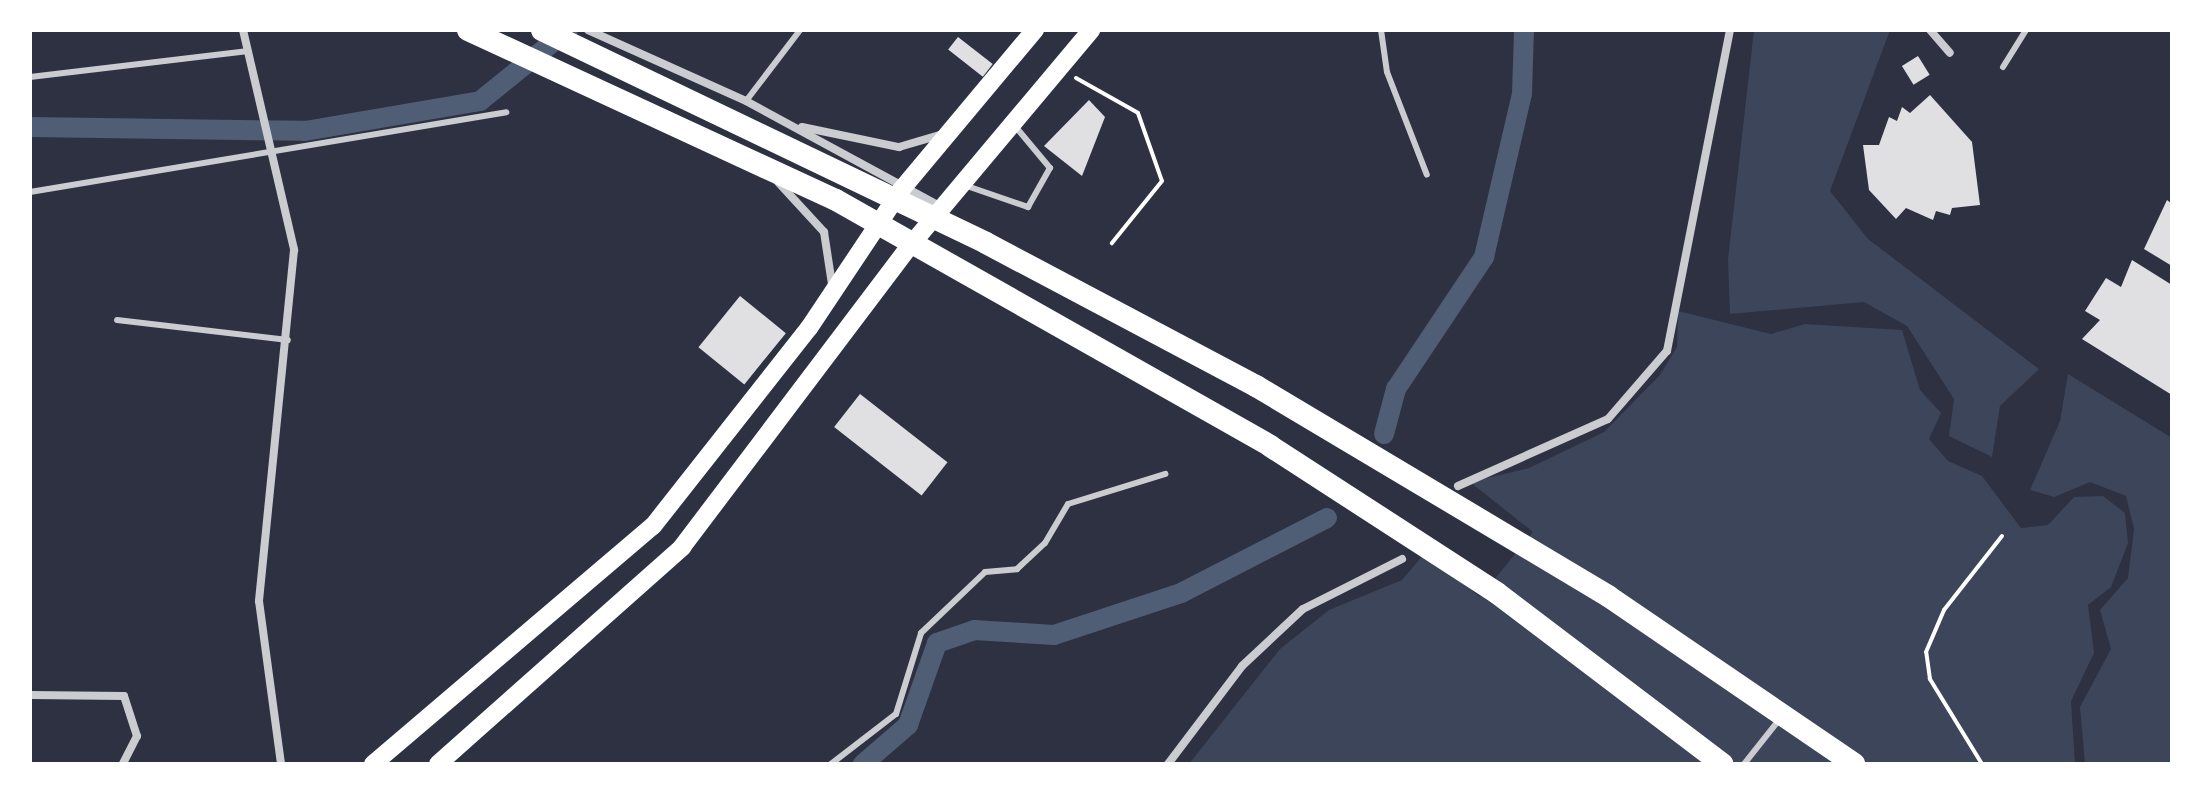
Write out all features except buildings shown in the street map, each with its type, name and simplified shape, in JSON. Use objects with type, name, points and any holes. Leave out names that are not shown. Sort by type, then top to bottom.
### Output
[{"type":"highway","points":[[468,30],[836,200],[1321,478],[1497,593],[1722,764]]},
{"type":"highway","points":[[542,30],[986,243],[1344,438],[1608,596],[1854,764]]},
{"type":"main road","points":[[373,764],[653,526],[826,302],[901,190],[1035,30]]},
{"type":"main road","points":[[438,764],[682,547],[910,246],[1091,30]]},
{"type":"street","points":[[243,30],[294,250],[288,340],[259,601],[281,764]]},
{"type":"street","points":[[457,30],[760,166],[910,246]]},
{"type":"street","points":[[1458,486],[1608,419],[1667,351],[1730,30]]},
{"type":"street","points":[[1930,30],[1950,53]]},
{"type":"street","points":[[591,31],[746,101],[791,124],[901,190],[944,208]]},
{"type":"street","points":[[791,124],[899,147],[932,139],[963,117]]},
{"type":"street","points":[[760,166],[824,232],[833,270],[826,302]]},
{"type":"street","points":[[1168,764],[1242,666],[1303,609],[1402,559]]},
{"type":"street","points":[[30,695],[124,696],[137,736],[123,764]]},
{"type":"lane","points":[[746,101],[800,30]]},
{"type":"lane","points":[[1381,30],[1387,72],[1427,175]]},
{"type":"lane","points":[[2003,67],[2026,30]]},
{"type":"lane","points":[[30,77],[248,51]]},
{"type":"lane","points":[[30,192],[274,155],[300,145],[506,112]]},
{"type":"lane","points":[[964,185],[1028,207],[1050,168],[1014,125]]},
{"type":"lane","points":[[117,320],[288,340]]},
{"type":"lane","points":[[831,764],[896,714],[921,633],[985,572],[1017,569],[1045,543],[1068,504],[1165,474]]},
{"type":"lane","points":[[1744,764],[1784,714]]},
{"type":"path","points":[[1060,68],[1138,113],[1162,181],[1112,243]]},
{"type":"path","points":[[1982,764],[1930,679],[1926,652],[1944,610],[2002,536]]},
{"type":"shaded area","points":[[1754,30],[1890,30],[1830,191],[1868,239],[2039,369],[2000,406],[1992,457],[1949,436],[1954,399],[1907,326],[1864,302],[1730,314],[1728,259]]},
{"type":"shaded area","points":[[1678,311],[1771,334],[1805,324],[1902,330],[1920,390],[1941,413],[1929,439],[1948,461],[1982,476],[2021,528],[2048,525],[2074,497],[2103,496],[2125,513],[2128,543],[2111,587],[2088,605],[2094,653],[2071,701],[2075,764],[1189,764],[1280,649],[1329,610],[1402,580],[1424,554],[1480,597],[1533,532],[1470,482],[1529,468],[1604,432],[1660,375],[1677,347]]},
{"type":"shaded area","points":[[2068,374],[2172,438],[2172,764],[2085,764],[2080,707],[2111,649],[2100,610],[2128,578],[2134,529],[2126,496],[2090,482],[2054,497],[2030,490],[2060,421]]},
{"type":"waterway","points":[[30,127],[305,131],[480,101],[568,30]]},
{"type":"waterway","points":[[1384,434],[1396,389],[1484,257],[1522,94],[1524,30]]},
{"type":"waterway","points":[[863,764],[908,725],[937,643],[974,630],[1054,635],[1181,593],[1327,518]]}]
